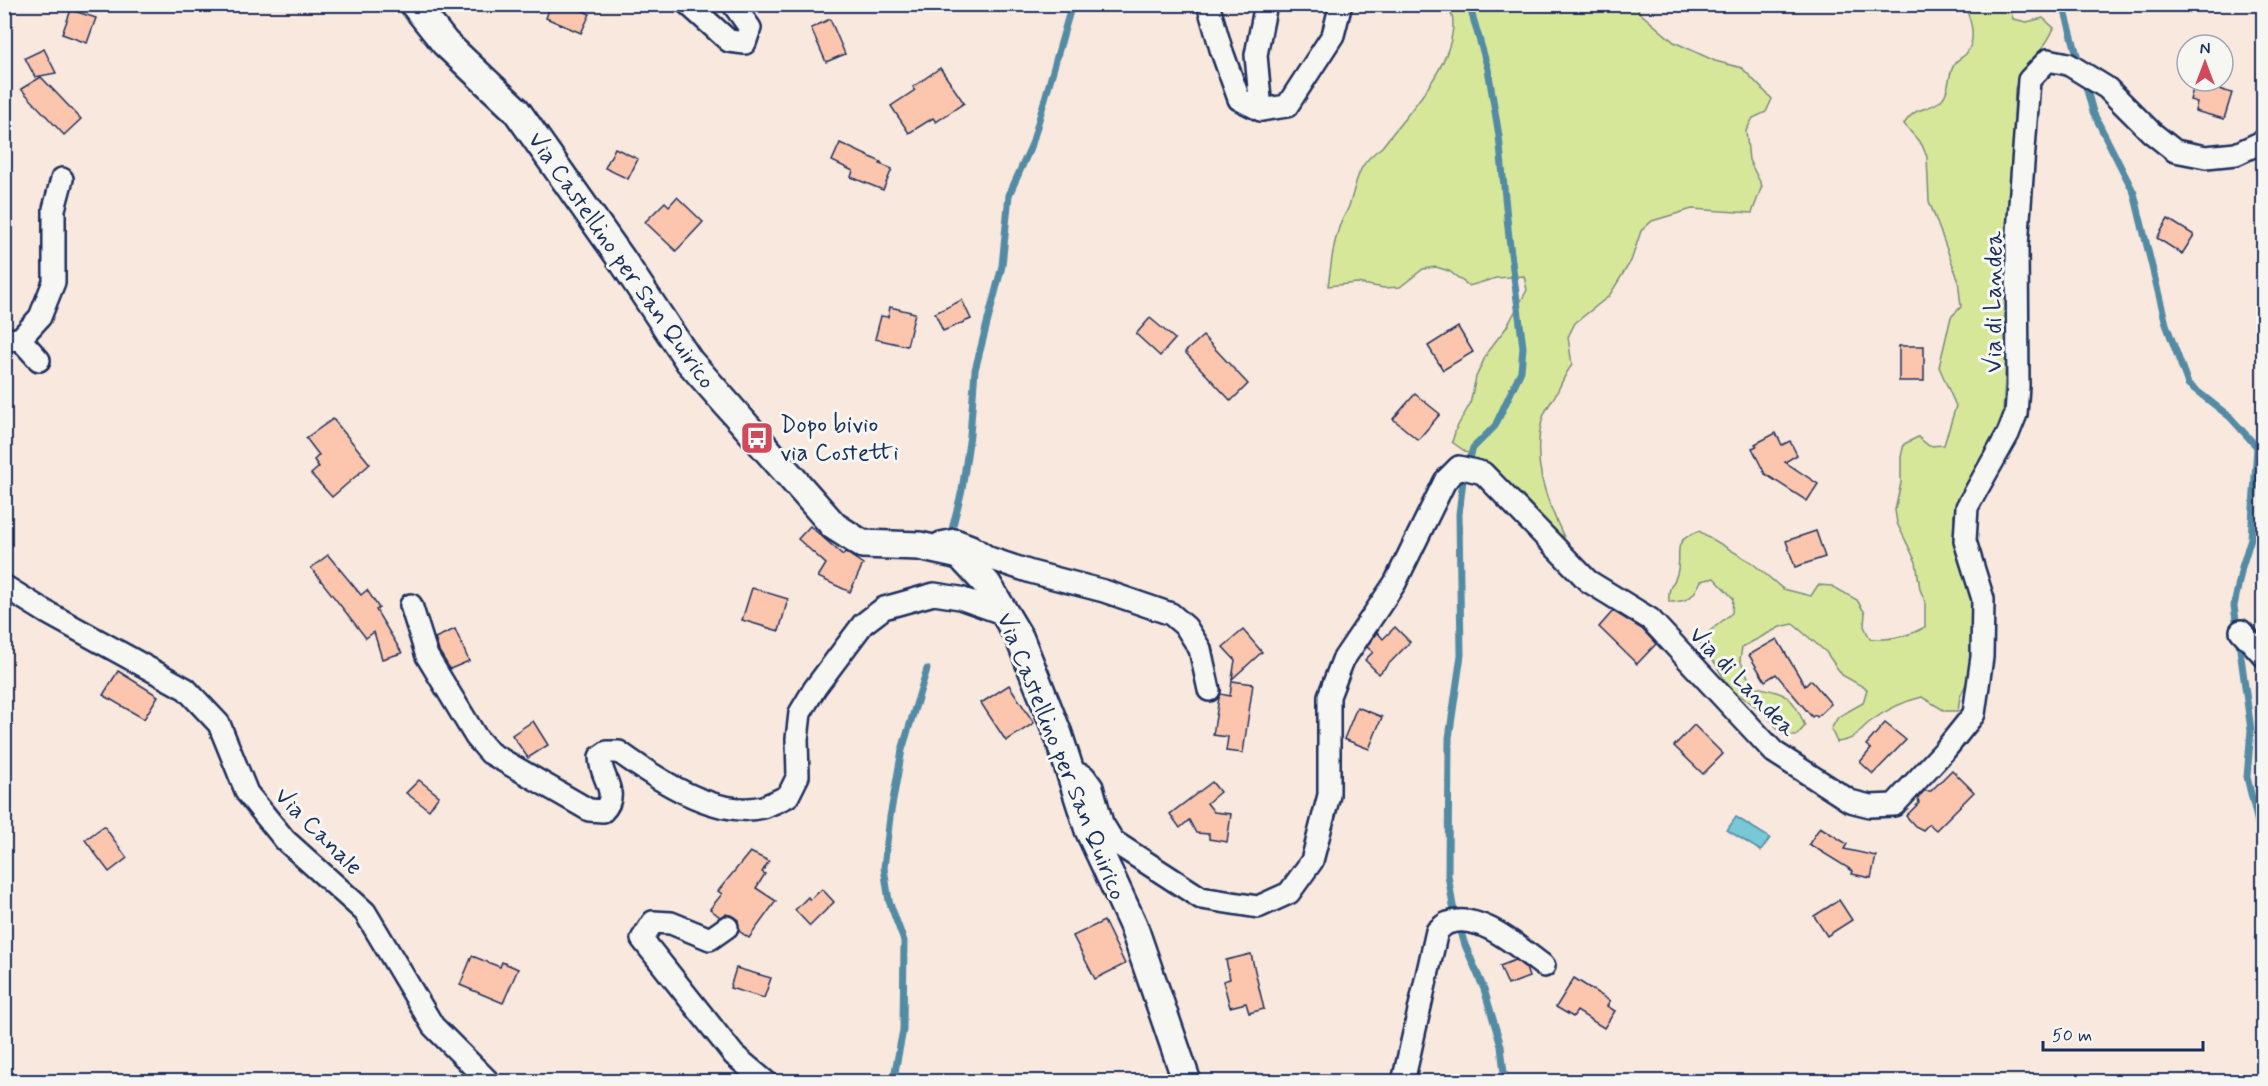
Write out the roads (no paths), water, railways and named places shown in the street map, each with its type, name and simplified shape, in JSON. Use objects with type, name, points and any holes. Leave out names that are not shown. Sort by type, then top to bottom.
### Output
[{"type":"street","name":"Via Castellino per San Quirico","points":[[414,4],[445,43],[516,110],[622,260],[689,361],[834,526],[862,544],[929,548],[960,555],[987,584],[1020,639],[1058,734],[1089,830],[1133,926],[1187,1082]]},
{"type":"street","points":[[688,4],[729,41],[745,43],[750,28],[733,4]]},
{"type":"street","points":[[1208,4],[1239,99],[1261,110],[1287,106],[1333,35],[1341,4]]},
{"type":"street","points":[[1261,110],[1256,55],[1266,4]]},
{"type":"street","name":"Via di Landea","points":[[1069,771],[1084,776],[1092,787],[1102,823],[1113,841],[1201,898],[1258,907],[1289,893],[1312,861],[1329,795],[1329,696],[1343,660],[1395,583],[1445,481],[1459,467],[1483,473],[1588,581],[1650,619],[1774,752],[1850,801],[1870,806],[1894,805],[1945,750],[1974,714],[1982,657],[1983,599],[1965,541],[1967,507],[2008,434],[2016,414],[2018,386],[2017,246],[2029,80],[2048,60],[2068,64],[2108,88],[2151,132],[2175,151],[2206,157],[2236,154],[2264,141]]},
{"type":"street","points":[[39,360],[12,339],[40,317],[54,282],[54,209],[62,179]]},
{"type":"street","points":[[929,548],[935,544],[956,540],[971,546],[989,558],[1104,591],[1171,614],[1186,627],[1200,649],[1209,690]]},
{"type":"street","name":"Via Canale","points":[[4,586],[46,612],[186,689],[219,724],[247,793],[285,840],[365,912],[433,1026],[489,1082]]},
{"type":"street","points":[[411,605],[427,656],[476,737],[490,753],[589,810],[603,811],[609,805],[612,793],[600,769],[600,757],[608,752],[620,752],[682,793],[733,808],[761,807],[788,796],[798,776],[797,739],[800,713],[815,688],[863,624],[884,608],[934,594],[960,598],[1005,614]]},
{"type":"street","points":[[2241,631],[2264,656]]},
{"type":"street","points":[[728,927],[710,939],[670,923],[653,922],[642,939],[734,1055],[766,1082]]},
{"type":"street","points":[[1403,1082],[1437,932],[1448,923],[1464,922],[1487,926],[1544,966]]},
{"type":"water","points":[[1736,817],[1770,838],[1761,851],[1727,830]]},
{"type":"waterway","points":[[952,529],[962,490],[970,435],[975,370],[1002,266],[1009,195],[1032,144],[1072,4]]},
{"type":"waterway","points":[[1469,4],[1488,69],[1499,136],[1523,347],[1521,371],[1495,426],[1473,448],[1463,480],[1459,514],[1461,655],[1449,738],[1448,875],[1453,906],[1465,945],[1484,989],[1501,1046],[1505,1082]]},
{"type":"waterway","points":[[2063,4],[2080,66]]},
{"type":"waterway","points":[[2084,79],[2093,112],[2134,193],[2166,324],[2188,384],[2230,417],[2257,447]]},
{"type":"waterway","points":[[2264,440],[2257,447],[2251,538],[2234,606],[2251,730],[2247,777],[2264,848]]},
{"type":"waterway","points":[[893,1082],[903,1030],[904,941],[889,901],[884,868],[902,750],[927,669]]},
{"type":"place","name":"Dopo bivio via Costetti","points":[[757,438]]}]
